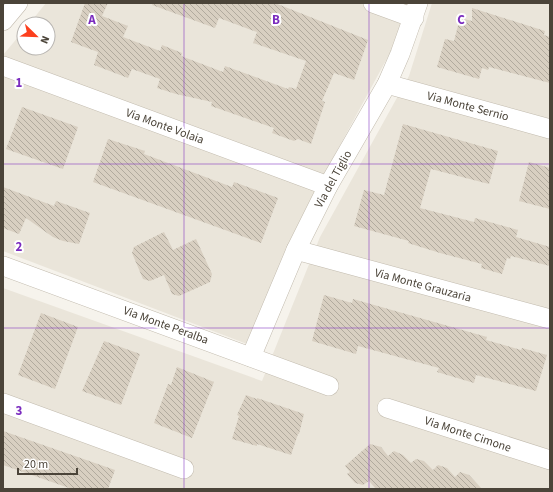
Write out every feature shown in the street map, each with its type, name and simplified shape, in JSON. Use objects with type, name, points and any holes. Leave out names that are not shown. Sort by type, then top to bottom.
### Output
[{"type":"street","points":[[3,20],[18,3]]},
{"type":"street","points":[[373,3],[416,11]]},
{"type":"street","name":"Via del Tiglio","points":[[251,357],[296,250],[328,186],[387,84],[416,11]]},
{"type":"street","name":"Via Monte Volaia","points":[[3,66],[328,186]]},
{"type":"street","name":"Via Monte Sernio","points":[[387,84],[550,129]]},
{"type":"street","name":"Via Monte Grauzaria","points":[[296,250],[550,319]]},
{"type":"street","name":"Via Monte Peralba","points":[[3,266],[329,386]]},
{"type":"street","points":[[3,403],[184,469]]},
{"type":"street","name":"Via Monte Cimone","points":[[387,408],[550,460]]},
{"type":"shaded area","points":[[46,3],[410,3],[397,40],[326,171],[247,344],[3,251],[3,55],[16,40],[16,56],[56,56],[56,16],[35,16]]},
{"type":"shaded area","points":[[432,3],[550,3],[550,489],[3,489],[3,288],[262,381],[320,237],[409,76]]},
{"type":"building","points":[[85,3],[108,3],[102,16],[128,26],[123,37],[160,51],[162,45],[182,53],[181,56],[223,72],[225,66],[288,89],[289,87],[296,89],[306,61],[253,43],[257,32],[219,18],[215,28],[152,5],[153,3],[275,3],[368,40],[354,80],[334,73],[322,101],[325,102],[311,144],[298,139],[294,141],[272,133],[274,128],[211,106],[212,102],[157,88],[160,79],[132,69],[128,78],[94,65],[98,52],[71,42]]},
{"type":"building","points":[[472,8],[545,31],[544,35],[550,37],[550,83],[489,67],[488,70],[482,68],[479,79],[437,67],[445,39],[454,41],[460,18],[472,21]]},
{"type":"building","points":[[22,107],[78,127],[63,169],[6,149]]},
{"type":"building","points":[[403,124],[498,151],[489,184],[431,169],[420,208],[474,222],[475,218],[518,230],[516,237],[550,247],[550,266],[511,256],[510,259],[507,258],[502,274],[481,268],[482,264],[440,253],[408,243],[409,241],[354,226],[364,190],[384,195]]},
{"type":"building","points":[[108,139],[145,151],[144,154],[232,187],[234,182],[278,198],[261,243],[93,182]]},
{"type":"building","points":[[529,162],[550,168],[550,209],[519,201]]},
{"type":"building","points":[[3,187],[54,206],[56,201],[90,213],[79,244],[63,241],[53,237],[26,218],[19,234],[3,228]]},
{"type":"building","points":[[164,232],[173,250],[196,239],[212,274],[210,282],[179,296],[172,294],[164,275],[150,281],[143,279],[132,253],[134,247]]},
{"type":"building","points":[[324,295],[352,303],[353,299],[487,337],[486,340],[521,350],[522,348],[547,355],[536,391],[476,375],[474,383],[437,372],[439,368],[358,346],[356,354],[312,341]]},
{"type":"building","points":[[41,313],[78,327],[55,389],[18,375]]},
{"type":"building","points":[[104,341],[140,354],[121,405],[82,391]]},
{"type":"building","points":[[177,367],[214,382],[192,438],[154,423],[168,384],[171,385]]},
{"type":"building","points":[[246,395],[304,414],[299,434],[291,455],[257,444],[257,446],[232,439],[239,416],[237,415]]},
{"type":"building","points":[[3,431],[115,470],[108,489],[72,489],[3,465]]},
{"type":"building","points":[[370,444],[381,447],[388,456],[394,451],[403,455],[411,463],[416,459],[424,461],[433,470],[438,465],[447,468],[455,477],[460,472],[469,475],[482,489],[376,489],[369,481],[363,485],[355,483],[347,474],[350,472],[345,466]]}]
